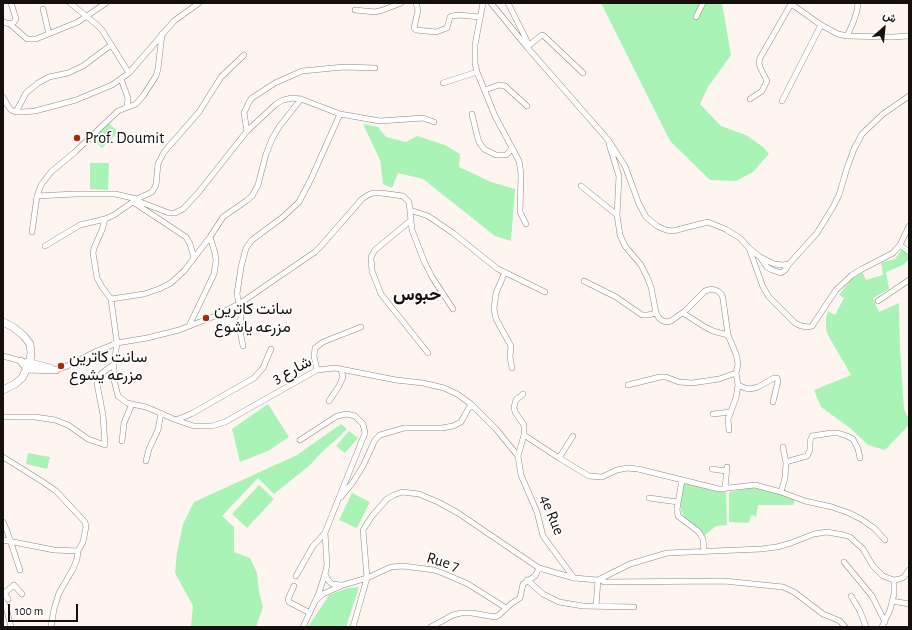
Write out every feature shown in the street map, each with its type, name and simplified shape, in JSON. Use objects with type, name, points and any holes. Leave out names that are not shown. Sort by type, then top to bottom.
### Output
[{"type":"highway","points":[[3,322],[20,332],[27,340],[31,348],[30,362],[27,369],[15,384],[3,390]]},
{"type":"highway","points":[[21,362],[30,362],[56,370]]},
{"type":"highway","points":[[21,362],[27,369],[56,370]]},
{"type":"street","points":[[10,24],[16,19],[11,3]]},
{"type":"street","points":[[70,3],[102,30],[129,73]]},
{"type":"street","points":[[3,22],[10,24],[27,39],[36,39],[87,17],[106,3]]},
{"type":"street","points":[[3,97],[10,109],[16,112],[35,111],[76,100],[112,85],[129,73],[174,21],[199,3]]},
{"type":"street","points":[[355,10],[375,12],[401,3]]},
{"type":"street","points":[[416,3],[418,10],[414,28],[416,30],[436,32],[447,28],[450,17],[452,16],[459,15],[480,17]]},
{"type":"street","points":[[483,3],[474,56],[477,72],[495,116],[520,168],[519,206],[522,219],[526,224]]},
{"type":"street","points":[[491,3],[609,141],[620,156],[639,204],[646,217],[657,226],[672,231],[708,222],[725,229],[740,238],[760,257],[767,267],[778,273],[783,272],[817,233],[833,208],[854,149],[862,134],[882,114],[909,96]]},
{"type":"street","points":[[508,3],[528,46]]},
{"type":"street","points":[[696,17],[704,3]]},
{"type":"street","points":[[847,36],[853,23],[858,3]]},
{"type":"street","points":[[750,99],[762,91],[765,86],[767,80],[760,67],[760,58],[790,4],[835,33],[847,36],[909,36]]},
{"type":"street","points":[[43,9],[49,34]]},
{"type":"street","points":[[782,101],[821,25]]},
{"type":"street","points":[[32,232],[37,196],[44,181],[51,172],[75,152],[111,117],[120,110],[139,102],[156,76],[160,61],[162,34]]},
{"type":"street","points":[[528,46],[542,35],[583,73]]},
{"type":"street","points":[[16,112],[26,93],[38,83],[49,77],[68,73],[83,66],[111,45]]},
{"type":"street","points":[[45,246],[80,226],[105,219],[119,212],[135,200],[149,194],[154,190],[157,182],[158,164],[164,152],[199,112],[221,77],[244,55]]},
{"type":"street","points":[[247,131],[244,113],[249,102],[252,98],[275,83],[302,71],[344,67],[375,68]]},
{"type":"street","points":[[444,83],[477,72]]},
{"type":"street","points":[[121,79],[127,96],[127,107]]},
{"type":"street","points":[[484,90],[499,85],[505,86],[527,106]]},
{"type":"street","points":[[37,196],[115,194],[169,213],[180,211],[198,193],[247,131],[276,104],[283,100],[292,98],[340,114],[380,121],[423,118],[434,122]]},
{"type":"street","points":[[105,219],[102,230],[94,246],[93,253],[97,278],[111,299],[138,295],[159,289],[184,271],[210,237],[223,216],[252,196],[258,185],[266,154],[272,139],[279,127],[301,100]]},
{"type":"street","points":[[243,346],[240,331],[241,313],[238,288],[246,248],[252,240],[283,218],[299,202],[312,180],[340,114]]},
{"type":"street","points":[[472,114],[479,142],[484,149],[496,155],[506,155],[512,149]]},
{"type":"street","points":[[609,141],[618,176],[617,215],[620,235],[625,246],[641,265],[647,277],[651,287],[656,313],[659,318],[667,322],[676,318],[705,291],[715,289],[722,295],[728,335],[738,360],[736,373],[738,385],[736,398],[728,419],[729,430]]},
{"type":"street","points":[[581,186],[617,215]]},
{"type":"street","points":[[56,370],[117,342],[151,337],[189,326],[216,316],[240,304],[318,249],[362,199],[368,195],[381,193],[403,196],[409,202],[410,221],[424,261],[432,277],[453,309]]},
{"type":"street","points":[[135,200],[186,237],[190,244],[194,258]]},
{"type":"street","points":[[410,210],[428,216],[505,272],[545,292]]},
{"type":"street","points":[[410,221],[375,250],[371,257],[372,270],[381,294],[428,353]]},
{"type":"street","points":[[749,248],[763,287],[769,297],[795,323],[804,327],[809,327],[814,324],[836,290],[852,275],[862,268],[888,257],[893,253],[900,245],[909,226]]},
{"type":"street","points":[[189,326],[214,274],[216,261],[210,237]]},
{"type":"street","points":[[900,245],[909,252]]},
{"type":"street","points":[[505,272],[496,293],[494,309],[496,319],[511,346],[510,357],[512,368]]},
{"type":"street","points":[[878,301],[909,280]]},
{"type":"street","points":[[584,281],[616,297],[642,315],[648,316],[656,313]]},
{"type":"street","name":"شارع 3","points":[[111,299],[117,342],[114,364],[114,380],[118,396],[127,403],[146,406],[176,420],[198,427],[219,425],[317,370],[335,368],[431,385],[457,394],[471,404],[496,429],[518,456]]},
{"type":"street","points":[[683,313],[713,331],[728,335]]},
{"type":"street","points":[[317,370],[314,356],[315,348],[323,342],[360,327]]},
{"type":"street","points":[[176,420],[191,414],[258,375],[271,349]]},
{"type":"street","points":[[3,356],[21,362]]},
{"type":"street","points":[[3,417],[35,417],[55,420],[68,425],[93,442],[105,446],[103,415],[97,384],[101,374],[114,364]]},
{"type":"street","points":[[329,401],[343,377],[341,370]]},
{"type":"street","points":[[628,385],[660,377],[666,377],[679,382],[692,383],[719,379],[736,373]]},
{"type":"street","points":[[738,385],[750,389],[777,378],[778,383],[773,402]]},
{"type":"street","points":[[518,456],[524,435],[524,425],[515,412],[514,407],[516,400],[523,394]]},
{"type":"street","points":[[122,441],[124,423],[132,404]]},
{"type":"street","points":[[338,501],[353,482],[363,466],[375,440],[380,435],[404,428],[442,428],[453,426],[461,422],[471,404]]},
{"type":"street","points":[[713,414],[731,412]]},
{"type":"street","points":[[146,461],[149,449],[158,430],[161,413]]},
{"type":"street","points":[[300,440],[337,416],[347,414],[355,416],[363,424],[366,433],[328,525],[326,533],[327,565],[325,574],[303,627]]},
{"type":"street","points":[[786,463],[807,456],[810,450],[810,441],[812,436],[832,433],[838,433],[853,440],[858,449],[860,458]]},
{"type":"street","points":[[524,435],[558,458],[589,476],[602,477],[617,470],[627,468],[638,469],[719,489],[755,485],[849,513],[874,528],[885,540]]},
{"type":"street","points":[[558,458],[573,436]]},
{"type":"street","points":[[781,492],[785,478],[786,463],[783,447]]},
{"type":"street","name":"4e Rue","points":[[518,456],[521,475],[537,512],[543,536],[574,578]]},
{"type":"street","points":[[3,457],[50,487],[65,500],[85,522],[84,538],[78,551],[73,569],[58,593],[51,627]]},
{"type":"street","points":[[712,469],[726,469],[725,488]]},
{"type":"street","points":[[682,480],[678,502],[678,516],[699,532],[703,539],[704,551]]},
{"type":"street","points":[[353,627],[367,578],[363,538],[365,526],[387,499],[394,495],[406,492],[419,494],[438,502],[465,518],[539,568],[574,578],[599,579],[604,582],[724,581],[783,587],[794,592],[823,614],[840,621],[845,627]]},
{"type":"street","points":[[650,498],[678,502]]},
{"type":"street","points":[[3,522],[8,531],[10,542],[20,570]]},
{"type":"street","points":[[599,579],[630,564],[653,556],[678,552],[772,548],[791,543],[814,534],[827,532],[850,537],[863,549],[882,576],[894,580],[904,577],[909,570]]},
{"type":"street","points":[[296,576],[313,546],[326,533]]},
{"type":"street","points":[[3,540],[54,550],[78,551]]},
{"type":"street","points":[[844,562],[872,596],[885,622]]},
{"type":"street","name":"Rue 7","points":[[315,601],[323,594],[343,585],[367,578],[391,567],[403,566],[434,570],[468,584],[506,608]]},
{"type":"street","points":[[431,627],[453,615],[461,613],[472,613],[495,617],[499,615],[520,598],[521,587],[535,576],[539,568]]},
{"type":"street","points":[[325,574],[332,584],[343,585]]},
{"type":"street","points":[[596,606],[599,579]]},
{"type":"street","points":[[528,580],[543,594],[559,602],[583,606],[634,607]]},
{"type":"street","points":[[882,627],[894,594],[894,580]]},
{"type":"street","points":[[11,627],[3,594],[14,585],[22,594]]},
{"type":"street","points":[[294,586],[288,599],[289,602],[310,613]]},
{"type":"street","points":[[851,596],[860,611],[866,627]]},
{"type":"street","points":[[892,601],[909,604]]},
{"type":"green space","points":[[601,3],[722,3],[731,55],[708,87],[700,104],[721,126],[746,135],[763,147],[769,154],[753,172],[736,181],[710,180],[670,141]]},
{"type":"green space","points":[[109,123],[118,132],[102,148],[93,139]]},
{"type":"green space","points":[[363,124],[378,127],[386,137],[406,142],[417,136],[445,145],[460,154],[459,167],[491,182],[515,189],[511,241],[495,236],[423,179],[398,173],[392,188],[383,184],[380,160]]},
{"type":"green space","points":[[90,163],[109,163],[108,190],[90,189]]},
{"type":"green space","points":[[902,249],[909,255],[909,259],[903,265],[886,272],[889,289],[873,298],[879,312],[899,303],[904,409],[909,420],[909,425],[885,450],[868,445],[850,428],[821,407],[814,390],[851,375],[826,329],[828,311],[835,315],[844,298],[839,295],[850,281],[862,271],[866,280],[883,275],[881,263],[895,259]]},
{"type":"green space","points":[[268,404],[289,437],[268,451],[240,462],[232,429]]},
{"type":"green space","points":[[341,424],[347,429],[310,465],[274,494],[258,478],[222,516],[234,527],[234,552],[250,558],[257,573],[263,607],[256,627],[191,627],[193,606],[175,573],[177,552],[183,524],[194,502],[297,455]]},
{"type":"green space","points":[[349,431],[358,438],[345,453],[336,446]]},
{"type":"green space","points":[[28,453],[50,457],[47,469],[26,464]]},
{"type":"green space","points":[[684,483],[718,492],[726,492],[727,525],[716,526],[704,536],[700,530],[684,517],[680,504]]},
{"type":"green space","points":[[259,485],[274,499],[247,528],[232,514]]},
{"type":"green space","points":[[752,488],[777,491],[795,498],[793,505],[758,505],[756,517],[753,515],[751,516],[749,523],[729,522],[729,492]]},
{"type":"green space","points":[[352,493],[370,502],[357,528],[339,520]]},
{"type":"green space","points":[[359,587],[346,627],[308,627],[329,595],[348,588]]},
{"type":"place","name":"Prof. Doumit","points":[[77,138]]},
{"type":"place","name":"سانت كاترين مزرعه ياشوع","points":[[206,318]]},
{"type":"place","name":"سانت كاترين مزرعه يشوع","points":[[61,366]]},
{"type":"district","name":"حبوس","points":[[417,295]]}]
